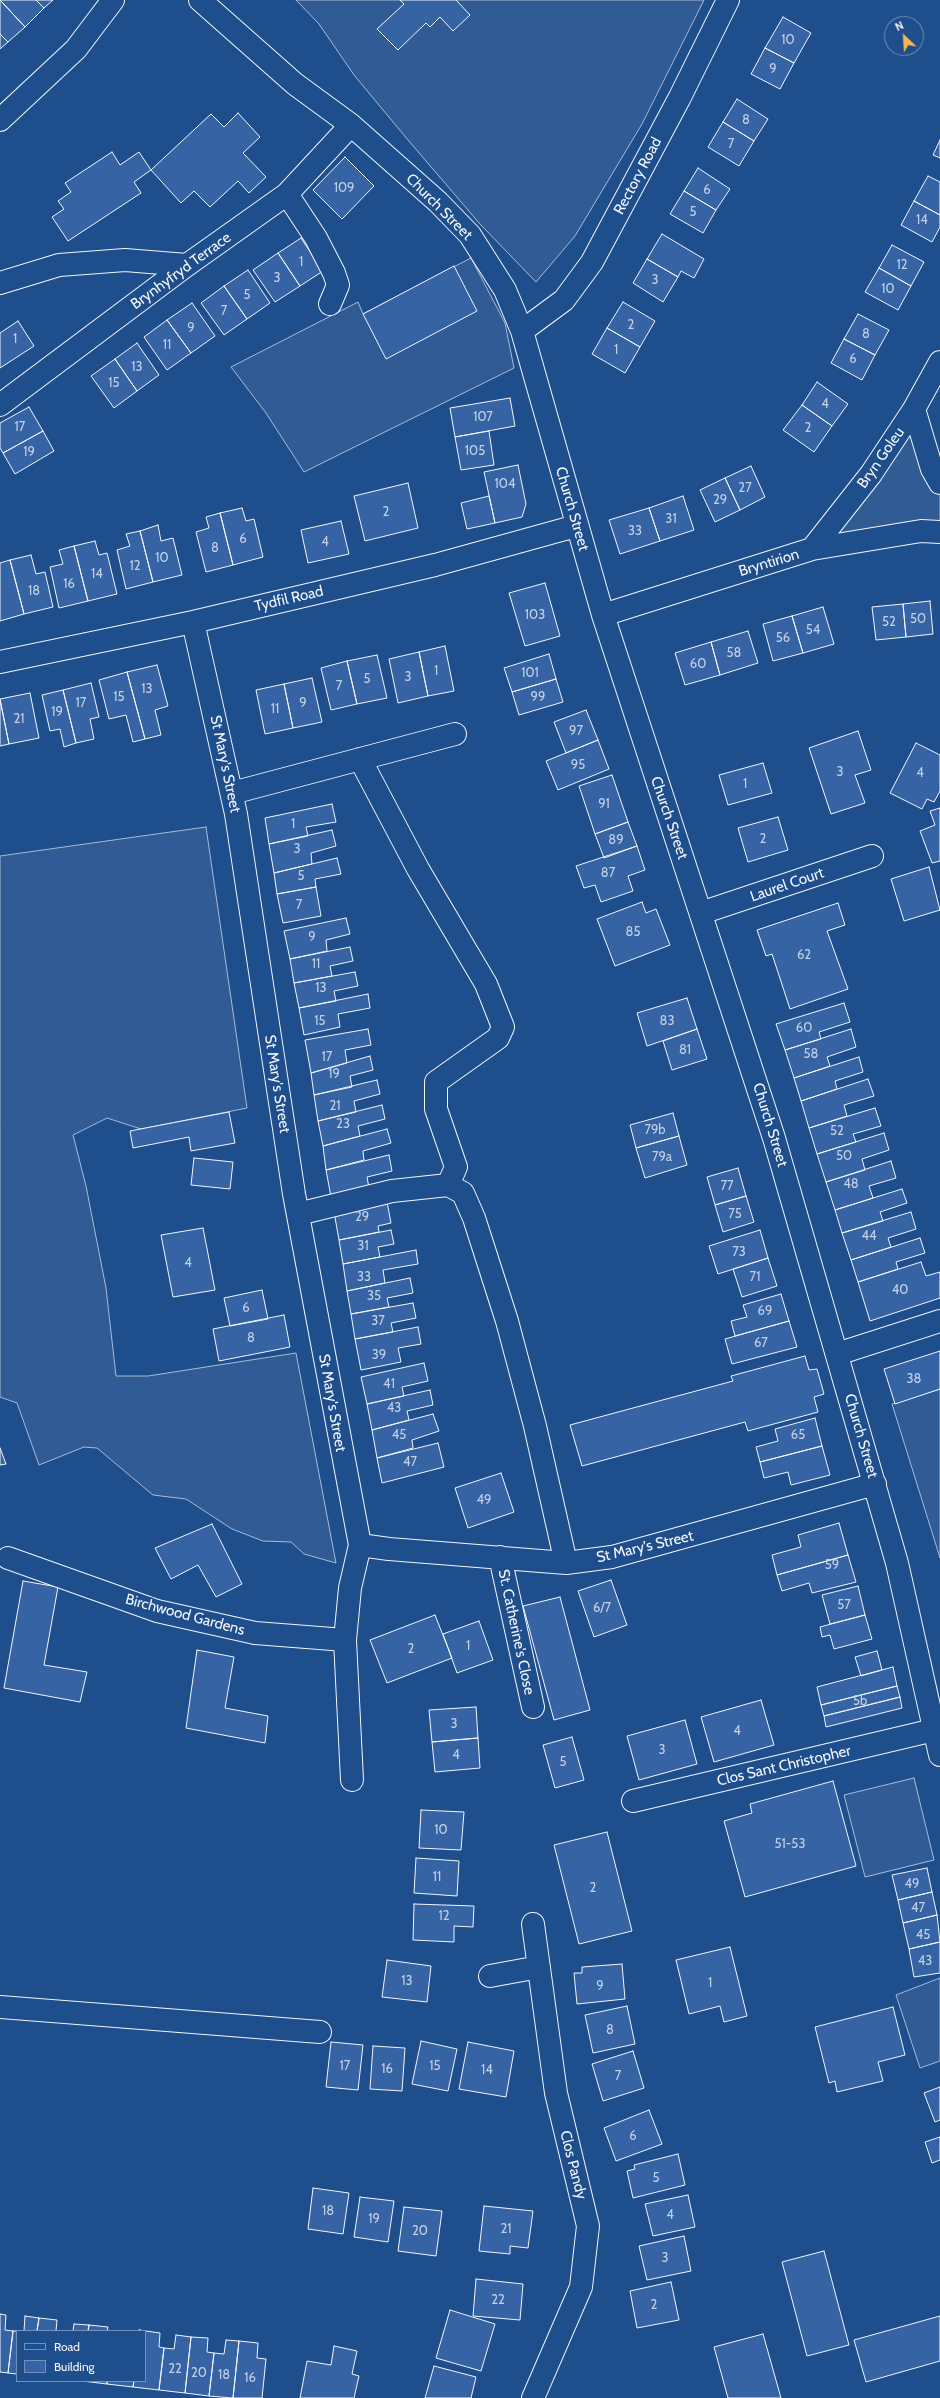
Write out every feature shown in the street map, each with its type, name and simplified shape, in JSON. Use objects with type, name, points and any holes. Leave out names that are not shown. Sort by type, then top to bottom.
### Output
[{"type":"street","points":[[0,120],[76,50],[113,0]]},
{"type":"street","name":"Church Street","points":[[200,0],[295,84],[351,125],[438,202],[470,235],[505,290],[522,331],[576,526],[603,615],[774,1138],[897,1563],[940,1755]]},
{"type":"street","name":"Rectory Road","points":[[522,331],[564,300],[592,262],[680,97],[728,0]]},
{"type":"street","name":"Brynhyfryd Terrace","points":[[0,405],[187,265],[287,194],[351,125]]},
{"type":"street","points":[[287,194],[316,238],[334,274],[338,285],[330,304]]},
{"type":"street","points":[[0,283],[59,265],[125,260],[187,265]]},
{"type":"street","name":"Bryn Goleu","points":[[812,549],[871,474],[914,409],[940,362]]},
{"type":"street","points":[[914,409],[932,469],[940,483]]},
{"type":"street","name":"Tydfil Road","points":[[0,662],[194,622],[435,565],[576,526]]},
{"type":"street","name":"Bryntirion","points":[[603,615],[812,549],[921,531],[940,532]]},
{"type":"street","name":"St Mary's Street","points":[[194,622],[232,793],[298,1214],[360,1545],[350,1588],[345,1640],[352,1780]]},
{"type":"street","points":[[232,793],[455,734]]},
{"type":"street","points":[[360,759],[418,869],[486,984],[503,1027],[498,1038],[436,1082],[436,1109],[456,1167],[448,1185]]},
{"type":"street","name":"Laurel Court","points":[[701,913],[872,856]]},
{"type":"street","points":[[298,1214],[392,1191],[448,1185],[463,1193],[474,1218],[492,1272],[535,1426],[566,1563]]},
{"type":"street","points":[[837,1354],[940,1321]]},
{"type":"street","name":"St Mary's Street","points":[[360,1545],[389,1550],[566,1563],[612,1557],[649,1548],[875,1484]]},
{"type":"street","name":"St. Catherine's Close","points":[[500,1557],[533,1707]]},
{"type":"street","name":"Birchwood Gardens","points":[[8,1558],[157,1611],[255,1633],[345,1640]]},
{"type":"street","name":"Clos Sant Christopher","points":[[632,1801],[934,1730]]},
{"type":"street","name":"Clos Pandy","points":[[532,2398],[581,2288],[588,2226],[556,2093],[533,1924]]},
{"type":"street","points":[[490,1976],[539,1967]]},
{"type":"street","points":[[0,2007],[320,2032]]},
{"type":"shaded area","points":[[296,0],[704,0],[642,124],[575,236],[536,282],[480,224],[408,140],[354,75],[319,24]]},
{"type":"shaded area","points":[[471,258],[505,323],[514,368],[304,472],[266,413],[231,367],[358,302],[363,314]]},
{"type":"shaded area","points":[[914,409],[940,483],[940,532],[812,549]]},
{"type":"shaded area","points":[[206,827],[247,1108],[141,1129],[107,1118],[73,1135],[86,1186],[106,1288],[116,1376],[148,1376],[296,1353],[336,1563],[304,1554],[291,1542],[263,1541],[232,1529],[186,1499],[153,1495],[97,1448],[84,1447],[39,1465],[17,1403],[0,1397],[0,856]]},
{"type":"shaded area","points":[[940,1389],[940,1558],[892,1404]]},
{"type":"shaded area","points":[[914,1778],[934,1860],[865,1877],[844,1795]]},
{"type":"shaded area","points":[[940,1978],[940,2061],[920,2068],[896,1995]]},
{"type":"building","points":[[0,0],[25,27],[8,42],[0,34]]},
{"type":"building","points":[[0,0],[36,0],[44,8],[25,27]]},
{"type":"building","points":[[36,0],[53,0],[44,8]]},
{"type":"building","points":[[400,0],[456,0],[470,15],[453,31],[440,17],[430,27],[426,23],[398,50],[377,29],[404,4]]},
{"type":"building","points":[[783,17],[811,33],[794,63],[765,48]]},
{"type":"building","points":[[0,34],[8,42],[0,49]]},
{"type":"building","points":[[765,48],[794,63],[780,89],[751,74]]},
{"type":"building","points":[[737,99],[768,119],[754,141],[723,122]]},
{"type":"building","points":[[238,113],[260,137],[243,153],[266,177],[249,193],[238,181],[210,207],[194,191],[181,203],[151,170],[211,114],[224,127]]},
{"type":"building","points":[[723,122],[754,141],[739,166],[708,147]]},
{"type":"building","points":[[940,140],[940,158],[933,155]]},
{"type":"building","points":[[112,152],[120,165],[139,152],[151,170],[134,182],[141,193],[68,241],[52,217],[64,209],[58,201],[71,192],[65,183]]},
{"type":"building","points":[[345,157],[374,186],[342,219],[313,190]]},
{"type":"building","points":[[698,168],[730,189],[716,210],[684,191]]},
{"type":"building","points":[[928,176],[940,182],[940,215],[914,201]]},
{"type":"building","points":[[684,191],[716,210],[703,233],[670,214]]},
{"type":"building","points":[[914,201],[940,215],[940,227],[932,242],[901,225]]},
{"type":"building","points":[[662,234],[704,259],[694,278],[681,271],[678,277],[647,259]]},
{"type":"building","points":[[301,238],[323,271],[300,286],[278,253]]},
{"type":"building","points":[[892,245],[924,262],[911,286],[879,268]]},
{"type":"building","points":[[278,253],[300,286],[275,302],[253,270]]},
{"type":"building","points":[[647,259],[678,277],[663,302],[633,283]]},
{"type":"building","points":[[454,266],[477,311],[386,359],[363,314]]},
{"type":"building","points":[[879,268],[911,286],[898,310],[865,292]]},
{"type":"building","points":[[248,270],[270,303],[247,319],[224,286]]},
{"type":"building","points":[[224,286],[247,319],[224,335],[201,303]]},
{"type":"building","points":[[623,302],[655,321],[640,347],[607,328]]},
{"type":"building","points":[[192,303],[215,336],[191,353],[167,320]]},
{"type":"building","points":[[858,314],[889,330],[875,355],[844,339]]},
{"type":"building","points":[[167,320],[191,353],[167,370],[144,337]]},
{"type":"building","points":[[18,321],[34,346],[0,368],[0,333]]},
{"type":"building","points":[[607,328],[640,347],[625,373],[592,354]]},
{"type":"building","points":[[844,339],[875,355],[862,380],[831,363]]},
{"type":"building","points":[[137,343],[159,375],[137,391],[115,359]]},
{"type":"building","points":[[115,359],[137,391],[114,408],[91,376]]},
{"type":"building","points":[[817,382],[848,404],[832,426],[802,405]]},
{"type":"building","points":[[510,398],[515,426],[455,437],[450,408]]},
{"type":"building","points":[[802,405],[832,426],[814,452],[783,430]]},
{"type":"building","points":[[29,407],[43,431],[3,453],[0,448],[0,423]]},
{"type":"building","points":[[43,431],[54,451],[15,474],[3,453]]},
{"type":"building","points":[[489,431],[494,465],[461,470],[455,437]]},
{"type":"building","points":[[518,465],[526,504],[522,517],[495,523],[484,472]]},
{"type":"building","points":[[751,466],[765,497],[740,510],[725,478]]},
{"type":"building","points":[[725,478],[740,510],[715,522],[700,490]]},
{"type":"building","points":[[408,483],[418,528],[365,541],[354,496]]},
{"type":"building","points":[[489,496],[495,523],[467,529],[461,503]]},
{"type":"building","points":[[683,496],[694,530],[660,541],[649,508]]},
{"type":"building","points":[[242,508],[246,521],[254,519],[263,557],[233,565],[220,513]]},
{"type":"building","points":[[649,508],[660,541],[620,554],[609,520]]},
{"type":"building","points":[[220,513],[233,565],[206,572],[196,532],[209,528],[206,517]]},
{"type":"building","points":[[341,521],[349,554],[308,563],[301,530]]},
{"type":"building","points":[[158,525],[161,541],[173,538],[182,575],[153,582],[140,531]]},
{"type":"building","points":[[140,531],[153,582],[126,589],[117,550],[130,546],[126,534]]},
{"type":"building","points":[[95,541],[99,555],[107,553],[117,594],[88,601],[74,546]]},
{"type":"building","points":[[74,546],[88,601],[59,608],[50,567],[63,564],[59,550]]},
{"type":"building","points":[[31,555],[36,574],[45,572],[53,607],[24,614],[10,560]]},
{"type":"building","points":[[10,560],[24,614],[0,621],[0,563]]},
{"type":"building","points":[[545,583],[560,636],[525,646],[509,593]]},
{"type":"building","points":[[930,601],[933,634],[906,637],[903,604]]},
{"type":"building","points":[[903,604],[906,637],[876,640],[872,607]]},
{"type":"building","points":[[823,607],[834,644],[803,653],[792,616]]},
{"type":"building","points":[[792,616],[803,653],[773,661],[763,624]]},
{"type":"building","points":[[748,631],[758,663],[720,675],[711,642]]},
{"type":"building","points":[[711,642],[720,675],[685,685],[675,653]]},
{"type":"building","points":[[445,646],[454,691],[428,696],[419,652]]},
{"type":"building","points":[[419,652],[428,696],[398,703],[389,659]]},
{"type":"building","points":[[549,654],[556,679],[512,692],[504,668]]},
{"type":"building","points":[[377,655],[387,698],[357,704],[347,661]]},
{"type":"building","points":[[347,661],[357,704],[331,710],[321,668]]},
{"type":"building","points":[[157,665],[168,706],[155,710],[161,735],[145,739],[127,672]]},
{"type":"building","points":[[127,672],[145,739],[133,742],[126,715],[109,719],[99,680]]},
{"type":"building","points":[[312,678],[322,722],[293,728],[284,684]]},
{"type":"building","points":[[556,679],[563,702],[519,715],[512,692]]},
{"type":"building","points":[[91,683],[99,717],[90,719],[94,739],[76,743],[63,690]]},
{"type":"building","points":[[284,684],[293,728],[265,734],[256,690]]},
{"type":"building","points":[[63,690],[76,743],[64,747],[60,729],[50,731],[42,695]]},
{"type":"building","points":[[30,693],[39,738],[9,744],[0,699]]},
{"type":"building","points":[[0,700],[9,744],[0,746]]},
{"type":"building","points":[[586,710],[598,740],[566,753],[554,722]]},
{"type":"building","points":[[858,731],[871,770],[855,775],[865,803],[831,814],[809,748]]},
{"type":"building","points":[[598,740],[609,769],[558,790],[546,761]]},
{"type":"building","points":[[916,743],[940,755],[940,791],[934,802],[927,799],[922,809],[890,793]]},
{"type":"building","points":[[763,763],[772,793],[728,805],[719,775]]},
{"type":"building","points":[[612,775],[628,822],[595,834],[579,786]]},
{"type":"building","points":[[332,804],[336,822],[306,827],[308,836],[269,844],[265,818]]},
{"type":"building","points":[[940,808],[940,861],[932,863],[920,831],[935,825],[930,811]]},
{"type":"building","points":[[778,817],[788,850],[748,862],[738,828]]},
{"type":"building","points":[[628,822],[637,846],[604,858],[595,834]]},
{"type":"building","points":[[332,830],[336,846],[311,853],[312,864],[274,873],[269,844]]},
{"type":"building","points":[[637,846],[645,870],[628,876],[633,891],[601,902],[595,885],[584,888],[576,866]]},
{"type":"building","points":[[337,858],[341,874],[315,879],[316,887],[277,894],[274,873]]},
{"type":"building","points":[[929,867],[940,910],[904,921],[891,879]]},
{"type":"building","points":[[316,887],[321,916],[283,923],[277,894]]},
{"type":"building","points":[[642,902],[646,913],[656,909],[670,945],[615,966],[597,919]]},
{"type":"building","points":[[838,903],[845,925],[827,931],[848,989],[790,1009],[772,954],[766,956],[757,930]]},
{"type":"building","points":[[346,918],[350,934],[326,940],[327,951],[290,959],[284,931]]},
{"type":"building","points":[[350,947],[353,961],[330,966],[332,976],[294,983],[290,959]]},
{"type":"building","points":[[355,972],[358,986],[334,991],[336,1001],[299,1008],[294,983]]},
{"type":"building","points":[[368,994],[370,1008],[338,1014],[340,1027],[304,1035],[299,1008]]},
{"type":"building","points":[[687,998],[697,1029],[647,1046],[637,1013]]},
{"type":"building","points":[[844,1003],[850,1022],[819,1032],[821,1039],[785,1050],[776,1024]]},
{"type":"building","points":[[368,1029],[371,1045],[345,1050],[347,1063],[311,1073],[305,1040]]},
{"type":"building","points":[[697,1029],[707,1059],[672,1070],[663,1041]]},
{"type":"building","points":[[851,1029],[856,1047],[827,1057],[830,1066],[794,1078],[785,1050]]},
{"type":"building","points":[[370,1056],[373,1070],[350,1076],[352,1087],[314,1095],[311,1073]]},
{"type":"building","points":[[859,1057],[863,1072],[835,1081],[837,1089],[801,1101],[794,1078]]},
{"type":"building","points":[[868,1079],[874,1096],[844,1105],[847,1116],[809,1128],[801,1101]]},
{"type":"building","points":[[377,1080],[380,1094],[354,1101],[356,1112],[318,1121],[314,1095]]},
{"type":"building","points":[[382,1105],[385,1119],[358,1126],[360,1136],[323,1146],[318,1121]]},
{"type":"building","points":[[875,1108],[881,1126],[853,1134],[856,1142],[817,1154],[809,1128]]},
{"type":"building","points":[[229,1112],[235,1143],[191,1151],[189,1137],[133,1148],[130,1131]]},
{"type":"building","points":[[673,1113],[679,1136],[636,1148],[630,1125]]},
{"type":"building","points":[[387,1129],[391,1143],[363,1151],[364,1160],[326,1170],[323,1146]]},
{"type":"building","points":[[884,1133],[889,1150],[862,1159],[865,1170],[826,1182],[817,1154]]},
{"type":"building","points":[[679,1136],[687,1165],[645,1178],[636,1148]]},
{"type":"building","points":[[389,1155],[392,1171],[367,1177],[369,1188],[331,1197],[326,1170]]},
{"type":"building","points":[[194,1158],[233,1162],[230,1189],[191,1185]]},
{"type":"building","points":[[891,1161],[896,1178],[869,1186],[873,1198],[835,1210],[826,1182]]},
{"type":"building","points":[[738,1168],[746,1196],[715,1205],[707,1177]]},
{"type":"building","points":[[902,1189],[907,1203],[880,1212],[883,1221],[842,1233],[835,1210]]},
{"type":"building","points":[[746,1196],[754,1222],[723,1232],[715,1205]]},
{"type":"building","points":[[387,1202],[391,1223],[378,1226],[379,1232],[339,1240],[334,1212]]},
{"type":"building","points":[[911,1212],[916,1229],[888,1238],[891,1247],[851,1260],[842,1233]]},
{"type":"building","points":[[203,1228],[215,1290],[173,1297],[161,1235]]},
{"type":"building","points":[[391,1230],[394,1244],[378,1247],[380,1257],[343,1264],[339,1240]]},
{"type":"building","points":[[760,1230],[768,1258],[718,1274],[709,1246]]},
{"type":"building","points":[[920,1238],[925,1253],[896,1262],[898,1269],[858,1282],[851,1260]]},
{"type":"building","points":[[416,1250],[418,1264],[383,1270],[385,1283],[347,1291],[343,1264]]},
{"type":"building","points":[[768,1258],[777,1286],[742,1297],[733,1269]]},
{"type":"building","points":[[921,1262],[926,1276],[940,1272],[940,1298],[870,1321],[858,1282]]},
{"type":"building","points":[[410,1278],[413,1293],[387,1298],[389,1307],[351,1314],[347,1291]]},
{"type":"building","points":[[262,1290],[268,1319],[230,1326],[224,1298]]},
{"type":"building","points":[[781,1294],[789,1321],[735,1336],[731,1321],[747,1317],[743,1305]]},
{"type":"building","points":[[413,1303],[416,1318],[391,1323],[393,1332],[355,1339],[351,1314]]},
{"type":"building","points":[[284,1315],[290,1347],[219,1361],[213,1329]]},
{"type":"building","points":[[789,1321],[797,1347],[732,1364],[725,1339]]},
{"type":"building","points":[[418,1327],[421,1344],[398,1348],[401,1362],[361,1370],[355,1339]]},
{"type":"building","points":[[940,1351],[940,1389],[895,1404],[884,1369]]},
{"type":"building","points":[[805,1356],[809,1370],[817,1369],[824,1394],[814,1397],[818,1412],[748,1431],[745,1422],[582,1466],[570,1425],[733,1381],[731,1376]]},
{"type":"building","points":[[424,1363],[428,1381],[402,1387],[404,1396],[367,1404],[361,1377]]},
{"type":"building","points":[[430,1390],[433,1405],[407,1411],[409,1420],[372,1430],[367,1404]]},
{"type":"building","points":[[433,1414],[439,1431],[412,1440],[413,1448],[377,1458],[372,1430]]},
{"type":"building","points":[[815,1418],[822,1446],[760,1462],[756,1447],[778,1441],[775,1429]]},
{"type":"building","points":[[438,1443],[444,1467],[382,1483],[377,1458]]},
{"type":"building","points":[[822,1446],[830,1475],[791,1485],[788,1472],[764,1478],[760,1462]]},
{"type":"building","points":[[0,1448],[6,1464],[0,1465]]},
{"type":"building","points":[[501,1473],[514,1512],[468,1528],[455,1488]]},
{"type":"building","points":[[839,1523],[848,1555],[777,1575],[772,1555],[801,1547],[798,1535]]},
{"type":"building","points":[[212,1524],[242,1584],[216,1597],[198,1565],[171,1579],[155,1548]]},
{"type":"building","points":[[848,1555],[856,1582],[812,1593],[809,1583],[782,1591],[777,1575]]},
{"type":"building","points":[[611,1580],[627,1625],[594,1637],[578,1591]]},
{"type":"building","points":[[23,1581],[58,1587],[44,1665],[87,1672],[80,1702],[4,1688]]},
{"type":"building","points":[[858,1586],[865,1615],[830,1624],[822,1595]]},
{"type":"building","points":[[560,1597],[590,1710],[554,1720],[523,1606]]},
{"type":"building","points":[[435,1615],[452,1658],[387,1683],[370,1640]]},
{"type":"building","points":[[865,1615],[872,1639],[834,1649],[830,1635],[822,1637],[820,1627]]},
{"type":"building","points":[[479,1621],[493,1660],[457,1673],[443,1634]]},
{"type":"building","points":[[197,1650],[234,1657],[225,1708],[268,1716],[265,1743],[186,1728]]},
{"type":"building","points":[[877,1651],[882,1670],[861,1676],[855,1657]]},
{"type":"building","points":[[893,1667],[897,1686],[821,1705],[817,1687]]},
{"type":"building","points":[[897,1686],[900,1697],[824,1716],[821,1705]]},
{"type":"building","points":[[900,1697],[902,1708],[826,1727],[824,1716]]},
{"type":"building","points":[[761,1700],[774,1745],[714,1762],[701,1717]]},
{"type":"building","points":[[476,1707],[478,1738],[432,1742],[429,1710]]},
{"type":"building","points":[[685,1720],[697,1764],[639,1780],[627,1736]]},
{"type":"building","points":[[572,1737],[584,1780],[555,1788],[543,1745]]},
{"type":"building","points":[[478,1738],[480,1768],[435,1772],[432,1742]]},
{"type":"building","points":[[833,1781],[856,1866],[745,1897],[724,1821],[752,1813],[750,1804]]},
{"type":"building","points":[[421,1810],[464,1812],[461,1850],[419,1848]]},
{"type":"building","points":[[607,1832],[632,1931],[579,1944],[554,1845]]},
{"type":"building","points":[[416,1858],[459,1861],[457,1896],[414,1893]]},
{"type":"building","points":[[927,1868],[932,1892],[898,1900],[892,1875]]},
{"type":"building","points":[[932,1892],[937,1915],[903,1923],[898,1900]]},
{"type":"building","points":[[414,1904],[474,1906],[473,1927],[454,1926],[454,1942],[413,1940]]},
{"type":"building","points":[[937,1915],[940,1942],[909,1949],[903,1923]]},
{"type":"building","points":[[940,1942],[940,1973],[914,1977],[909,1949]]},
{"type":"building","points":[[730,1947],[747,2016],[724,2022],[720,2006],[689,2014],[676,1960]]},
{"type":"building","points":[[387,1960],[431,1966],[427,2002],[382,1997]]},
{"type":"building","points":[[622,1964],[625,1999],[577,2004],[574,1973],[582,1973],[582,1967]]},
{"type":"building","points":[[627,2006],[635,2044],[593,2053],[585,2015]]},
{"type":"building","points":[[893,2007],[905,2055],[878,2062],[883,2081],[837,2092],[835,2081],[829,2083],[815,2027]]},
{"type":"building","points":[[421,2041],[457,2049],[448,2091],[412,2084]]},
{"type":"building","points":[[331,2042],[363,2045],[358,2090],[326,2087]]},
{"type":"building","points":[[468,2042],[514,2051],[506,2097],[459,2089]]},
{"type":"building","points":[[373,2046],[405,2048],[402,2091],[370,2089]]},
{"type":"building","points":[[633,2051],[644,2088],[603,2101],[592,2064]]},
{"type":"building","points":[[940,2087],[940,2120],[935,2122],[924,2093]]},
{"type":"building","points":[[649,2110],[662,2144],[616,2161],[604,2128]]},
{"type":"building","points":[[940,2137],[940,2160],[932,2163],[925,2142]]},
{"type":"building","points":[[678,2154],[685,2185],[633,2198],[627,2171],[635,2169],[634,2165]]},
{"type":"building","points":[[313,2188],[349,2193],[343,2234],[308,2229]]},
{"type":"building","points":[[688,2195],[695,2227],[653,2236],[645,2204]]},
{"type":"building","points":[[360,2197],[394,2201],[388,2242],[354,2237]]},
{"type":"building","points":[[484,2206],[533,2211],[528,2248],[510,2246],[510,2254],[479,2251]]},
{"type":"building","points":[[404,2207],[442,2211],[436,2256],[398,2251]]},
{"type":"building","points":[[684,2236],[691,2271],[647,2280],[639,2246]]},
{"type":"building","points":[[824,2251],[849,2345],[807,2356],[782,2262]]},
{"type":"building","points":[[476,2279],[523,2284],[520,2320],[473,2316]]},
{"type":"building","points":[[671,2282],[679,2320],[637,2328],[630,2291]]},
{"type":"building","points":[[450,2310],[495,2324],[481,2371],[436,2358]]},
{"type":"building","points":[[0,2314],[6,2315],[5,2330],[13,2331],[8,2373],[0,2372]]},
{"type":"building","points":[[25,2316],[39,2318],[37,2330],[24,2330]]},
{"type":"building","points":[[940,2316],[940,2361],[866,2382],[854,2340]]},
{"type":"building","points":[[39,2318],[57,2320],[56,2330],[37,2330]]},
{"type":"building","points":[[74,2324],[89,2325],[88,2330],[73,2330]]},
{"type":"building","points":[[89,2325],[108,2327],[107,2330],[88,2330]]},
{"type":"building","points":[[13,2331],[16,2331],[16,2374],[8,2373]]},
{"type":"building","points":[[146,2331],[160,2333],[159,2347],[164,2348],[159,2390],[133,2387],[134,2382],[146,2382]]},
{"type":"building","points":[[763,2334],[781,2398],[728,2398],[714,2347]]},
{"type":"building","points":[[176,2335],[191,2337],[185,2393],[159,2390],[164,2348],[174,2349]]},
{"type":"building","points":[[191,2337],[208,2338],[207,2352],[214,2353],[209,2396],[185,2393]]},
{"type":"building","points":[[226,2340],[239,2341],[233,2398],[209,2396],[214,2353],[224,2354]]},
{"type":"building","points":[[239,2341],[258,2343],[257,2358],[266,2359],[262,2398],[233,2398]]},
{"type":"building","points":[[334,2346],[357,2351],[352,2374],[359,2376],[354,2398],[300,2398],[307,2361],[331,2365]]},
{"type":"building","points":[[434,2366],[476,2377],[471,2398],[425,2398]]},
{"type":"building","points":[[90,2382],[107,2382],[107,2384]]},
{"type":"building","points":[[107,2382],[134,2382],[133,2387],[107,2384]]}]
